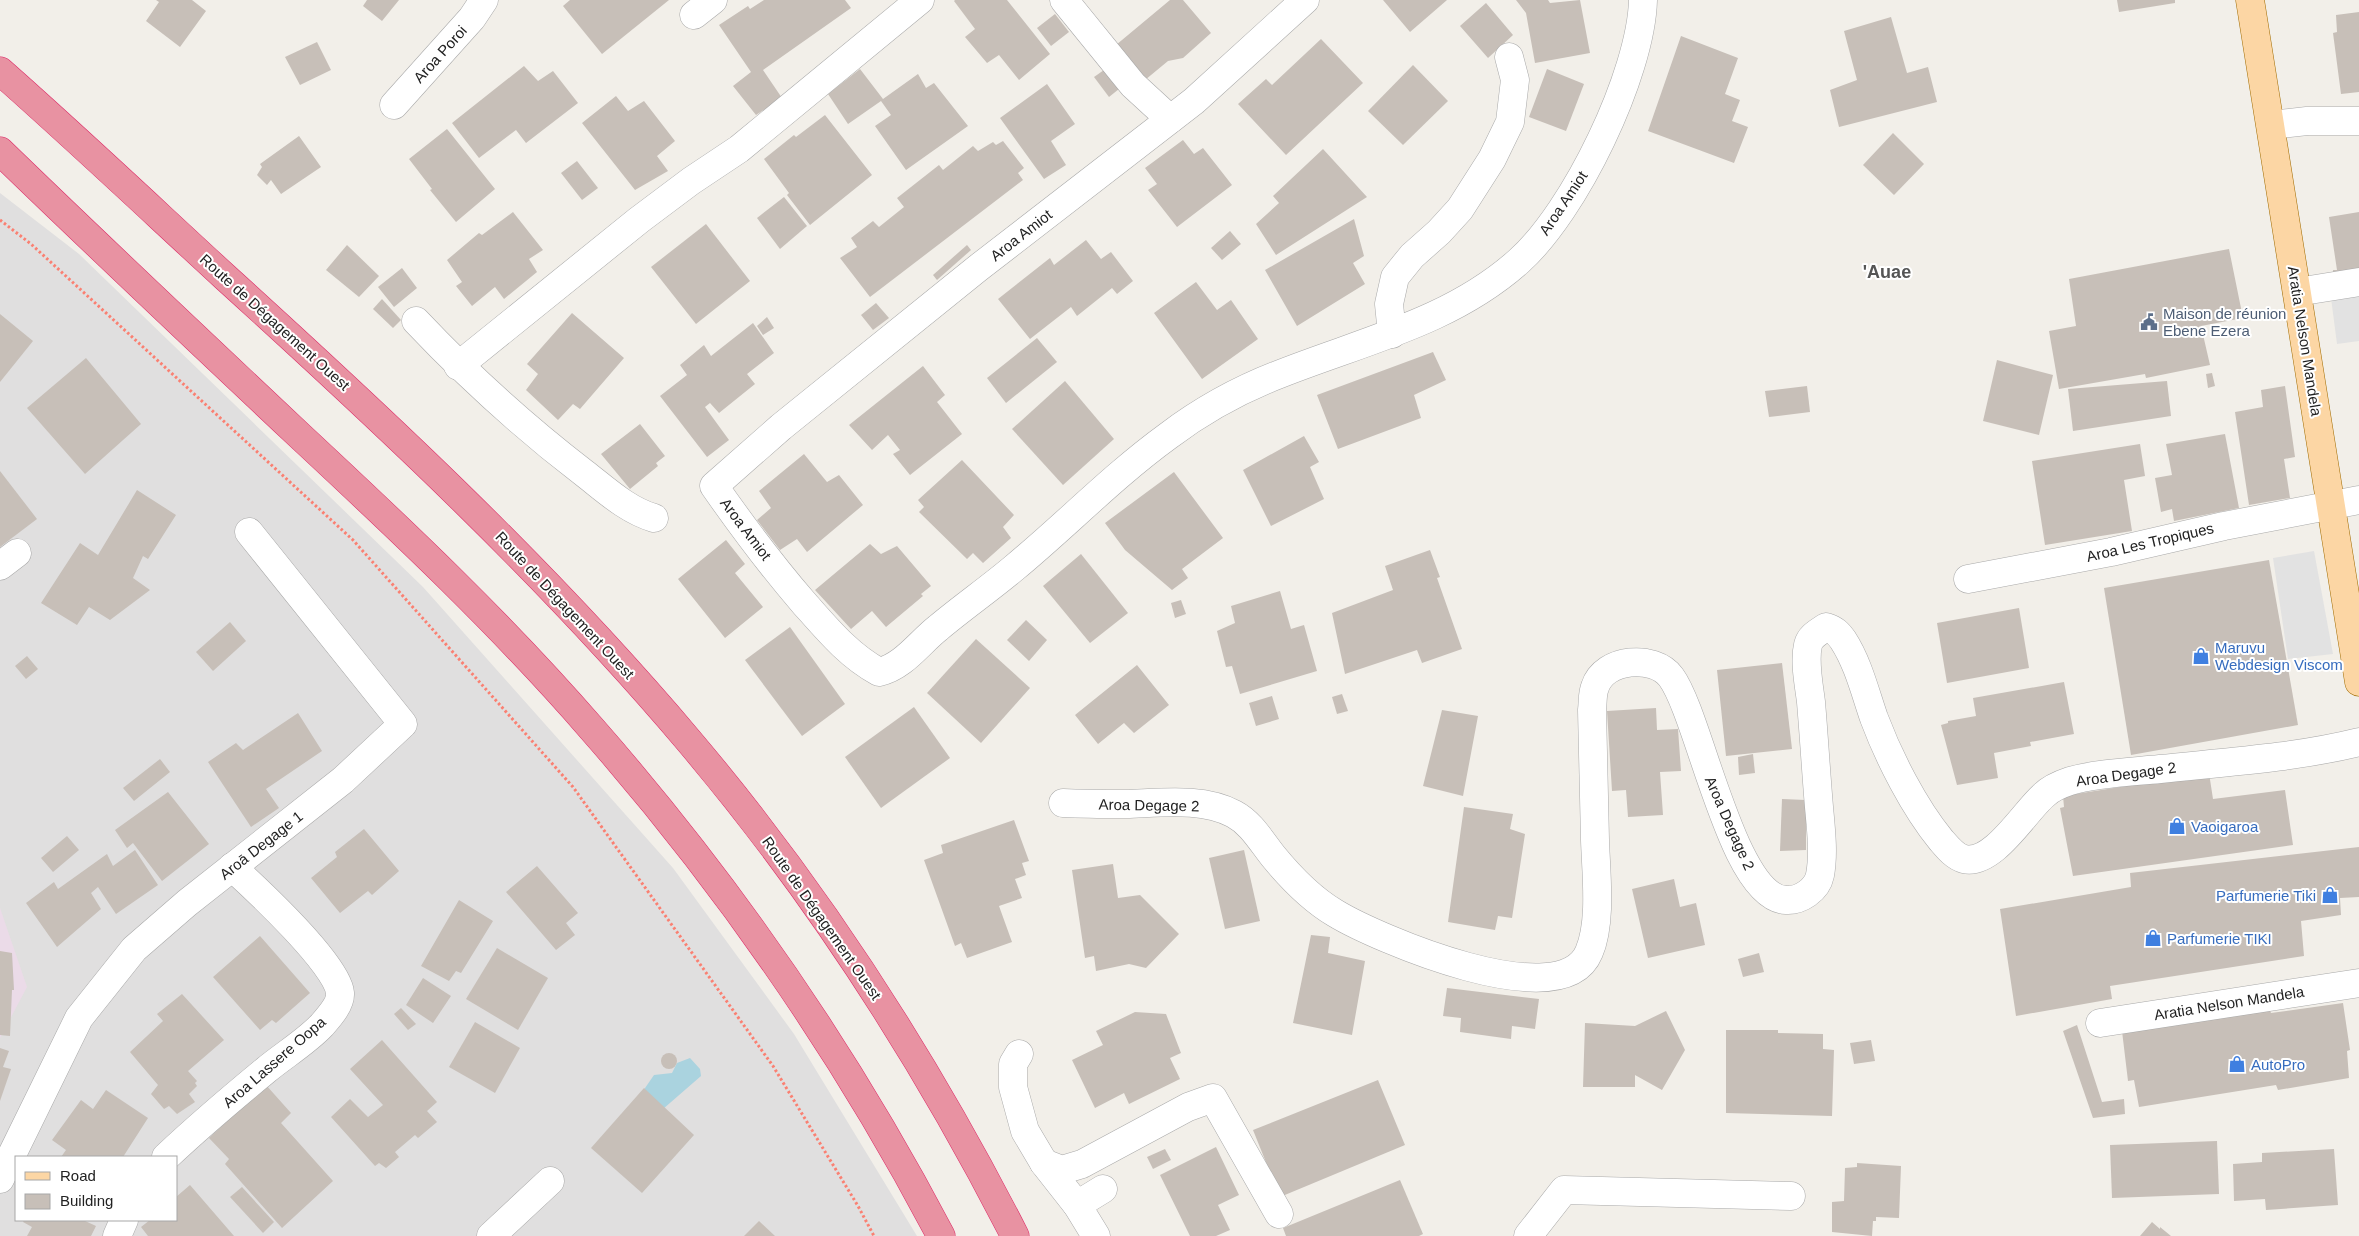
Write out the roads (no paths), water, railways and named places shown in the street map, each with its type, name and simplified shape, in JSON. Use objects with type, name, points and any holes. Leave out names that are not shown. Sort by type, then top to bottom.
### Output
[{"type":"highway","name":"Route de Dégagement Ouest","points":[[0,71],[312,354],[420,456],[558,594],[636,680],[738,801],[842,943],[892,1018],[942,1101],[1015,1236]]},
{"type":"highway","points":[[0,151],[362,492],[479,607],[540,671],[628,771],[687,843],[787,978],[863,1096],[941,1236]]},
{"type":"highway","points":[[0,178],[37,205],[95,240]]},
{"type":"main road","name":"Aratia Nelson Mandela","points":[[2250,0],[2332,505],[2355,633],[2359,682]]},
{"type":"street","name":"Aroa Poroi","points":[[394,105],[472,18],[484,0]]},
{"type":"street","points":[[458,366],[639,220],[691,181],[739,149],[920,0]]},
{"type":"street","points":[[1064,0],[1133,85],[1170,119]]},
{"type":"street","name":"Aroa Amiot","points":[[1305,0],[1238,64],[971,274],[714,486],[748,535],[838,642],[863,663],[879,672],[888,670],[1014,568],[1076,512],[1168,435],[1233,396],[1277,375],[1423,322],[1476,293],[1519,261],[1548,228],[1595,154],[1621,92],[1638,36],[1643,0]]},
{"type":"street","points":[[1392,334],[1389,304],[1395,278],[1412,256],[1439,232],[1460,209],[1492,159],[1510,122],[1515,80],[1509,57]]},
{"type":"street","points":[[2270,125],[2307,121],[2359,120]]},
{"type":"street","points":[[2298,292],[2359,282]]},
{"type":"street","points":[[416,321],[458,366],[552,448],[637,513],[654,518]]},
{"type":"street","name":"Aroa Les Tropiques","points":[[1968,579],[2111,552],[2224,526],[2359,500]]},
{"type":"street","name":"Aroā Degage 1","points":[[0,1179],[79,1018],[134,949],[232,867],[343,780],[403,724],[249,532]]},
{"type":"street","name":"Aroa Degage 2","points":[[1063,803],[1175,803],[1213,806],[1234,814],[1252,828],[1296,884],[1335,913],[1380,935],[1433,956],[1481,971],[1525,978],[1554,977],[1576,969],[1584,962],[1590,951],[1595,927],[1597,879],[1592,710],[1595,686],[1603,676],[1620,664],[1646,663],[1661,668],[1671,677],[1689,717],[1723,814],[1748,867],[1760,885],[1771,895],[1784,900],[1807,894],[1815,886],[1820,876],[1821,841],[1808,674],[1808,645],[1814,634],[1826,627],[1835,630],[1851,654],[1875,720],[1909,791],[1932,828],[1950,850],[1964,859],[1977,858],[1995,848],[2043,795],[2056,786],[2072,781],[2115,774],[2318,752],[2359,742]]},
{"type":"street","name":"Aroa Lassere Oopa","points":[[167,1156],[191,1133],[321,1025],[339,1003],[340,992],[337,984],[320,956],[270,903],[232,867]]},
{"type":"street","name":"Aratia Nelson Mandela","points":[[2100,1023],[2359,983]]},
{"type":"street","points":[[1019,1054],[1013,1064],[1013,1087],[1025,1131],[1044,1163],[1077,1205],[1096,1236]]},
{"type":"street","points":[[1044,1163],[1062,1170],[1082,1164],[1188,1107],[1213,1098],[1279,1214]]},
{"type":"street","points":[[491,1236],[550,1181]]},
{"type":"street","points":[[1077,1205],[1103,1189]]},
{"type":"street","points":[[1528,1236],[1564,1190],[1791,1196]]},
{"type":"street","points":[[117,1236],[124,1221]]},
{"type":"water","points":[[690,1058],[700,1069],[701,1076],[663,1109],[643,1091],[654,1075],[672,1073],[677,1063]]},
{"type":"place","name":"Maison de réunion Ebene Ezera","points":[[2149,322]]},
{"type":"place","name":"Maruvu Webdesign Viscom","points":[[2201,656]]},
{"type":"place","name":"Vaoigaroa","points":[[2177,826]]},
{"type":"place","name":"Parfumerie Tiki","points":[[2330,895]]},
{"type":"place","name":"Parfumerie TIKI","points":[[2153,938]]},
{"type":"place","name":"AutoPro","points":[[2237,1064]]},
{"type":"district","name":"'Auae","points":[[1887,272]]}]
